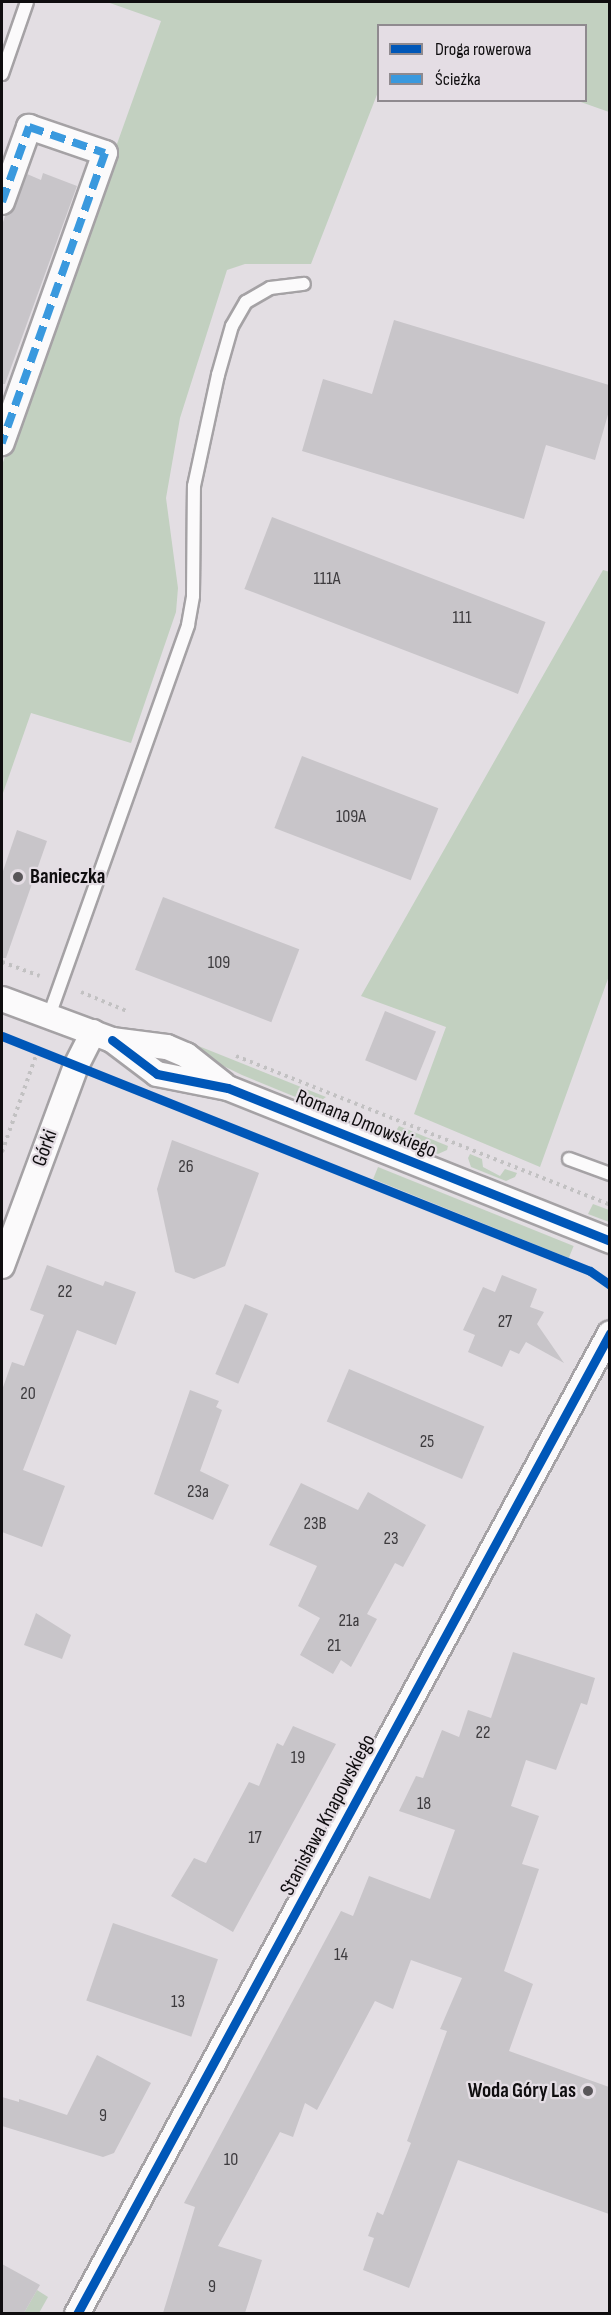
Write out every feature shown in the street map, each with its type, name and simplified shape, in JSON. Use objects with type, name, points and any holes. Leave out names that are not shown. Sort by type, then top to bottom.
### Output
[{"type":"street","points":[[2,202],[29,127],[105,153],[2,443]]},
{"type":"street","name":"Romana Dmowskiego","points":[[2,999],[103,1036],[157,1074],[228,1088],[609,1241]]},
{"type":"street","name":"Górki","points":[[3,1259],[75,1066],[103,1036]]},
{"type":"street","name":"Stanisława Knapowskiego","points":[[77,2313],[609,1334]]},
{"type":"lane","points":[[2,74],[27,2]]},
{"type":"lane","points":[[49,1016],[188,625],[193,596],[194,486],[218,375],[232,326],[246,302],[270,288],[304,284]]},
{"type":"lane","points":[[569,1159],[609,1174]]},
{"type":"path","points":[[2,1152],[38,1050]]},
{"type":"path","points":[[327,1093],[609,1205]]},
{"type":"green space","points":[[107,2],[609,2],[609,112],[581,102],[587,102],[587,24],[377,24],[377,95],[311,264],[245,264],[227,270],[180,418],[166,498],[178,588],[176,612],[131,743],[31,713],[2,796],[2,465],[161,21]]},
{"type":"green space","points":[[603,570],[610,572],[609,976],[540,1167],[414,1114],[446,1027],[361,996]]},
{"type":"green space","points":[[181,1039],[326,1097],[315,1105],[242,1075],[180,1045]]},
{"type":"green space","points":[[399,1126],[448,1146],[447,1150],[438,1154],[402,1139],[397,1129]]},
{"type":"green space","points":[[470,1154],[482,1159],[483,1167],[500,1176],[505,1169],[517,1173],[515,1177],[506,1181],[471,1167],[468,1158]]},
{"type":"green space","points":[[378,1167],[574,1246],[569,1258],[373,1179]]},
{"type":"green space","points":[[593,1204],[609,1210],[609,1222],[588,1214]]},
{"type":"green space","points":[[37,2290],[48,2297],[39,2313],[24,2313]]},
{"type":"building","points":[[43,173],[77,186],[5,384],[2,384],[2,225],[5,216],[15,207],[27,174],[41,180]]},
{"type":"building","points":[[394,320],[609,385],[609,411],[595,460],[546,445],[524,519],[302,451],[323,379],[372,394]]},
{"type":"building","points":[[272,517],[546,622],[518,694],[244,589]]},
{"type":"building","points":[[302,756],[438,808],[411,880],[274,828]]},
{"type":"building","name":"Banieczka","points":[[17,830],[47,841],[6,958],[2,958],[2,874]]},
{"type":"building","points":[[163,897],[299,949],[271,1022],[135,970]]},
{"type":"building","points":[[385,1011],[436,1032],[416,1081],[365,1060]]},
{"type":"building","points":[[172,1140],[259,1173],[225,1266],[194,1279],[175,1272],[157,1189]]},
{"type":"building","points":[[47,1265],[103,1286],[105,1281],[136,1292],[116,1345],[77,1330],[23,1470],[65,1486],[42,1547],[2,1532],[2,1390],[12,1362],[24,1366],[44,1315],[30,1310]]},
{"type":"building","points":[[502,1275],[537,1289],[530,1307],[544,1312],[537,1324],[564,1363],[526,1342],[519,1354],[510,1350],[502,1367],[468,1352],[475,1335],[463,1330],[483,1287],[495,1292]]},
{"type":"building","points":[[245,1304],[268,1314],[238,1384],[215,1374]]},
{"type":"building","points":[[349,1369],[484,1426],[462,1479],[327,1421]]},
{"type":"building","points":[[190,1390],[219,1401],[216,1407],[222,1410],[200,1471],[229,1485],[213,1520],[154,1494]]},
{"type":"building","points":[[301,1483],[358,1510],[368,1492],[426,1525],[403,1567],[395,1563],[367,1614],[377,1619],[351,1667],[341,1660],[333,1674],[300,1655],[320,1618],[298,1606],[317,1566],[269,1545]]},
{"type":"building","points":[[36,1613],[71,1635],[62,1659],[24,1645]]},
{"type":"building","points":[[513,1652],[595,1678],[587,1705],[581,1703],[556,1770],[526,1760],[511,1806],[539,1816],[522,1864],[539,1869],[504,1971],[533,1984],[509,2051],[609,2087],[609,2214],[458,2160],[409,2288],[363,2270],[374,2238],[368,2236],[377,2212],[383,2215],[411,2143],[407,2141],[447,2031],[440,2029],[462,1978],[411,1960],[393,2009],[375,2001],[317,2110],[305,2103],[293,2137],[280,2132],[218,2246],[262,2260],[245,2313],[163,2313],[195,2207],[184,2203],[341,1911],[353,1916],[369,1876],[430,1899],[455,1830],[399,1811],[416,1776],[423,1778],[442,1730],[459,1737],[468,1710],[491,1718]]},
{"type":"building","points":[[293,1726],[336,1744],[233,1932],[171,1896],[194,1858],[206,1863],[249,1782],[259,1786],[277,1743],[283,1746]]},
{"type":"building","points":[[113,1923],[218,1959],[191,2037],[86,2001]]},
{"type":"building","points":[[97,2055],[151,2083],[114,2153],[103,2157],[2,2126],[2,2097],[19,2102],[19,2099],[67,2115]]},
{"type":"building","points":[[2,2264],[40,2285],[24,2313],[2,2313]]},
{"type":"marked path","points":[[2,202],[29,127],[105,153],[2,443]]},
{"type":"cycle path","points":[[2,1036],[590,1271],[610,1285]]},
{"type":"cycle path","points":[[112,1040],[157,1074],[228,1088],[610,1241]]},
{"type":"cycle path","points":[[77,2314],[610,1333]]},
{"type":"place","name":"Banieczka","points":[[18,877]]},
{"type":"place","name":"Woda Góry Las","points":[[588,2091]]}]
